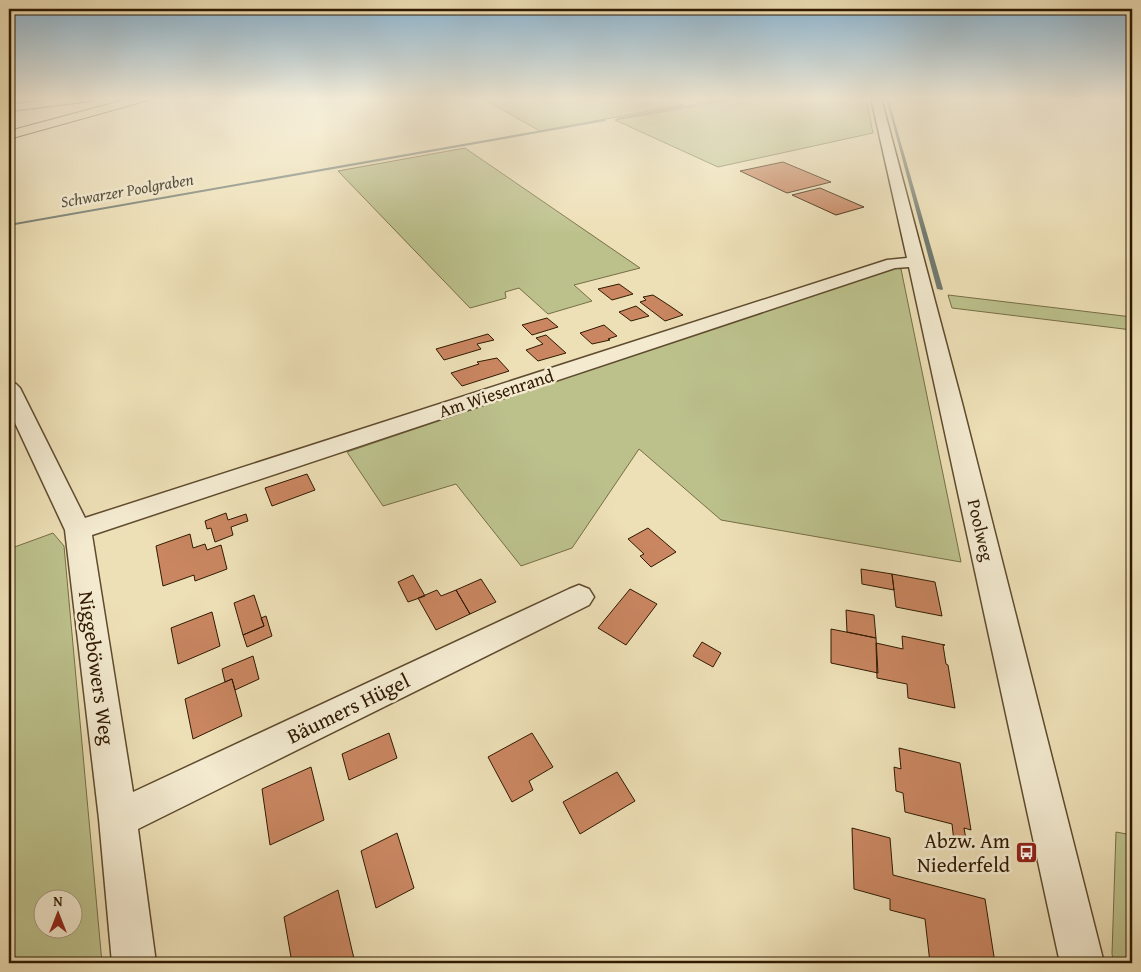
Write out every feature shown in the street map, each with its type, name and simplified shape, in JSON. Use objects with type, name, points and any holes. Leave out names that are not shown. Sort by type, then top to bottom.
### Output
[{"type":"street","name":"Poolweg","points":[[887,143],[1082,963]]},
{"type":"street","name":"Am Wiesenrand","points":[[78,530],[893,263],[916,262]]},
{"type":"street","name":"Niggeböwers Weg","points":[[9,388],[78,530],[118,819],[134,963]]},
{"type":"street","name":"Bäumers Hügel","points":[[118,819],[579,598]]},
{"type":"green space","points":[[666,143],[826,143],[718,167]]},
{"type":"green space","points":[[465,148],[640,268],[574,285],[592,301],[548,314],[519,288],[505,292],[506,298],[470,308],[338,171]]},
{"type":"green space","points":[[893,267],[901,269],[961,562],[721,520],[639,449],[572,548],[521,566],[456,484],[383,506],[347,452]]},
{"type":"green space","points":[[948,295],[1132,317],[1132,330],[952,308]]},
{"type":"green space","points":[[53,533],[64,546],[102,963],[9,963],[9,549]]},
{"type":"green space","points":[[1116,832],[1132,835],[1132,963],[1114,963],[1112,954]]},
{"type":"building","points":[[783,162],[831,182],[787,193],[740,171]]},
{"type":"building","points":[[820,188],[864,207],[836,215],[792,195]]},
{"type":"building","points":[[619,284],[633,294],[612,300],[598,289]]},
{"type":"building","points":[[653,295],[683,315],[665,321],[640,302],[646,300],[643,297]]},
{"type":"building","points":[[636,306],[649,316],[631,321],[619,312]]},
{"type":"building","points":[[547,318],[558,327],[532,335],[522,325]]},
{"type":"building","points":[[604,325],[617,336],[608,339],[610,340],[592,344],[580,333]]},
{"type":"building","points":[[488,334],[494,340],[477,344],[481,349],[444,360],[436,349]]},
{"type":"building","points":[[546,335],[566,353],[538,361],[526,350],[543,344],[536,338]]},
{"type":"building","points":[[497,358],[509,371],[462,386],[451,373],[479,364],[477,362]]},
{"type":"building","points":[[307,474],[315,490],[272,506],[265,488]]},
{"type":"building","points":[[226,513],[228,520],[246,514],[248,521],[231,527],[233,535],[215,542],[211,528],[207,529],[205,521]]},
{"type":"building","points":[[648,528],[676,552],[651,567],[640,556],[644,554],[628,539]]},
{"type":"building","points":[[190,534],[193,548],[205,544],[207,550],[221,545],[227,569],[195,581],[194,575],[163,586],[156,546]]},
{"type":"building","points":[[861,569],[892,574],[894,590],[862,584]]},
{"type":"building","points":[[892,574],[935,582],[942,616],[896,607]]},
{"type":"building","points":[[413,575],[425,596],[408,602],[398,582]]},
{"type":"building","points":[[481,579],[496,602],[470,614],[456,590]]},
{"type":"building","points":[[630,589],[657,604],[626,645],[598,628]]},
{"type":"building","points":[[437,590],[441,596],[456,590],[470,614],[436,630],[418,598]]},
{"type":"building","points":[[254,595],[264,626],[243,635],[234,603]]},
{"type":"building","points":[[846,610],[874,615],[876,638],[847,632]]},
{"type":"building","points":[[212,612],[220,646],[178,664],[171,628]]},
{"type":"building","points":[[266,616],[272,636],[247,647],[243,635],[264,626],[261,618]]},
{"type":"building","points":[[831,629],[876,638],[878,673],[831,663]]},
{"type":"building","points":[[902,636],[945,645],[943,645],[955,708],[908,698],[907,684],[877,678],[876,643],[903,649]]},
{"type":"building","points":[[702,642],[721,653],[713,667],[693,656]]},
{"type":"building","points":[[253,656],[259,679],[235,690],[232,679],[225,682],[222,669]]},
{"type":"building","points":[[232,679],[242,716],[193,739],[185,699]]},
{"type":"building","points":[[389,733],[397,758],[349,780],[342,754]]},
{"type":"building","points":[[532,733],[553,767],[529,781],[533,790],[512,802],[488,757]]},
{"type":"building","points":[[899,748],[960,763],[971,830],[964,828],[967,845],[954,842],[952,824],[905,812],[903,793],[896,791],[894,767],[901,769]]},
{"type":"building","points":[[311,767],[324,820],[270,845],[262,789]]},
{"type":"building","points":[[617,772],[635,801],[580,834],[563,802]]},
{"type":"building","points":[[852,828],[890,838],[893,875],[985,899],[995,963],[930,963],[925,919],[890,910],[890,899],[854,889]]},
{"type":"building","points":[[397,833],[414,888],[376,908],[361,851]]},
{"type":"building","points":[[338,890],[355,963],[292,963],[284,917]]},
{"type":"waterway","name":"Schwarzer Poolgraben","points":[[9,225],[472,143]]},
{"type":"waterway","points":[[900,143],[940,289]]},
{"type":"place","name":"Abzw. Am Niederfeld","points":[[1026,852]]}]
